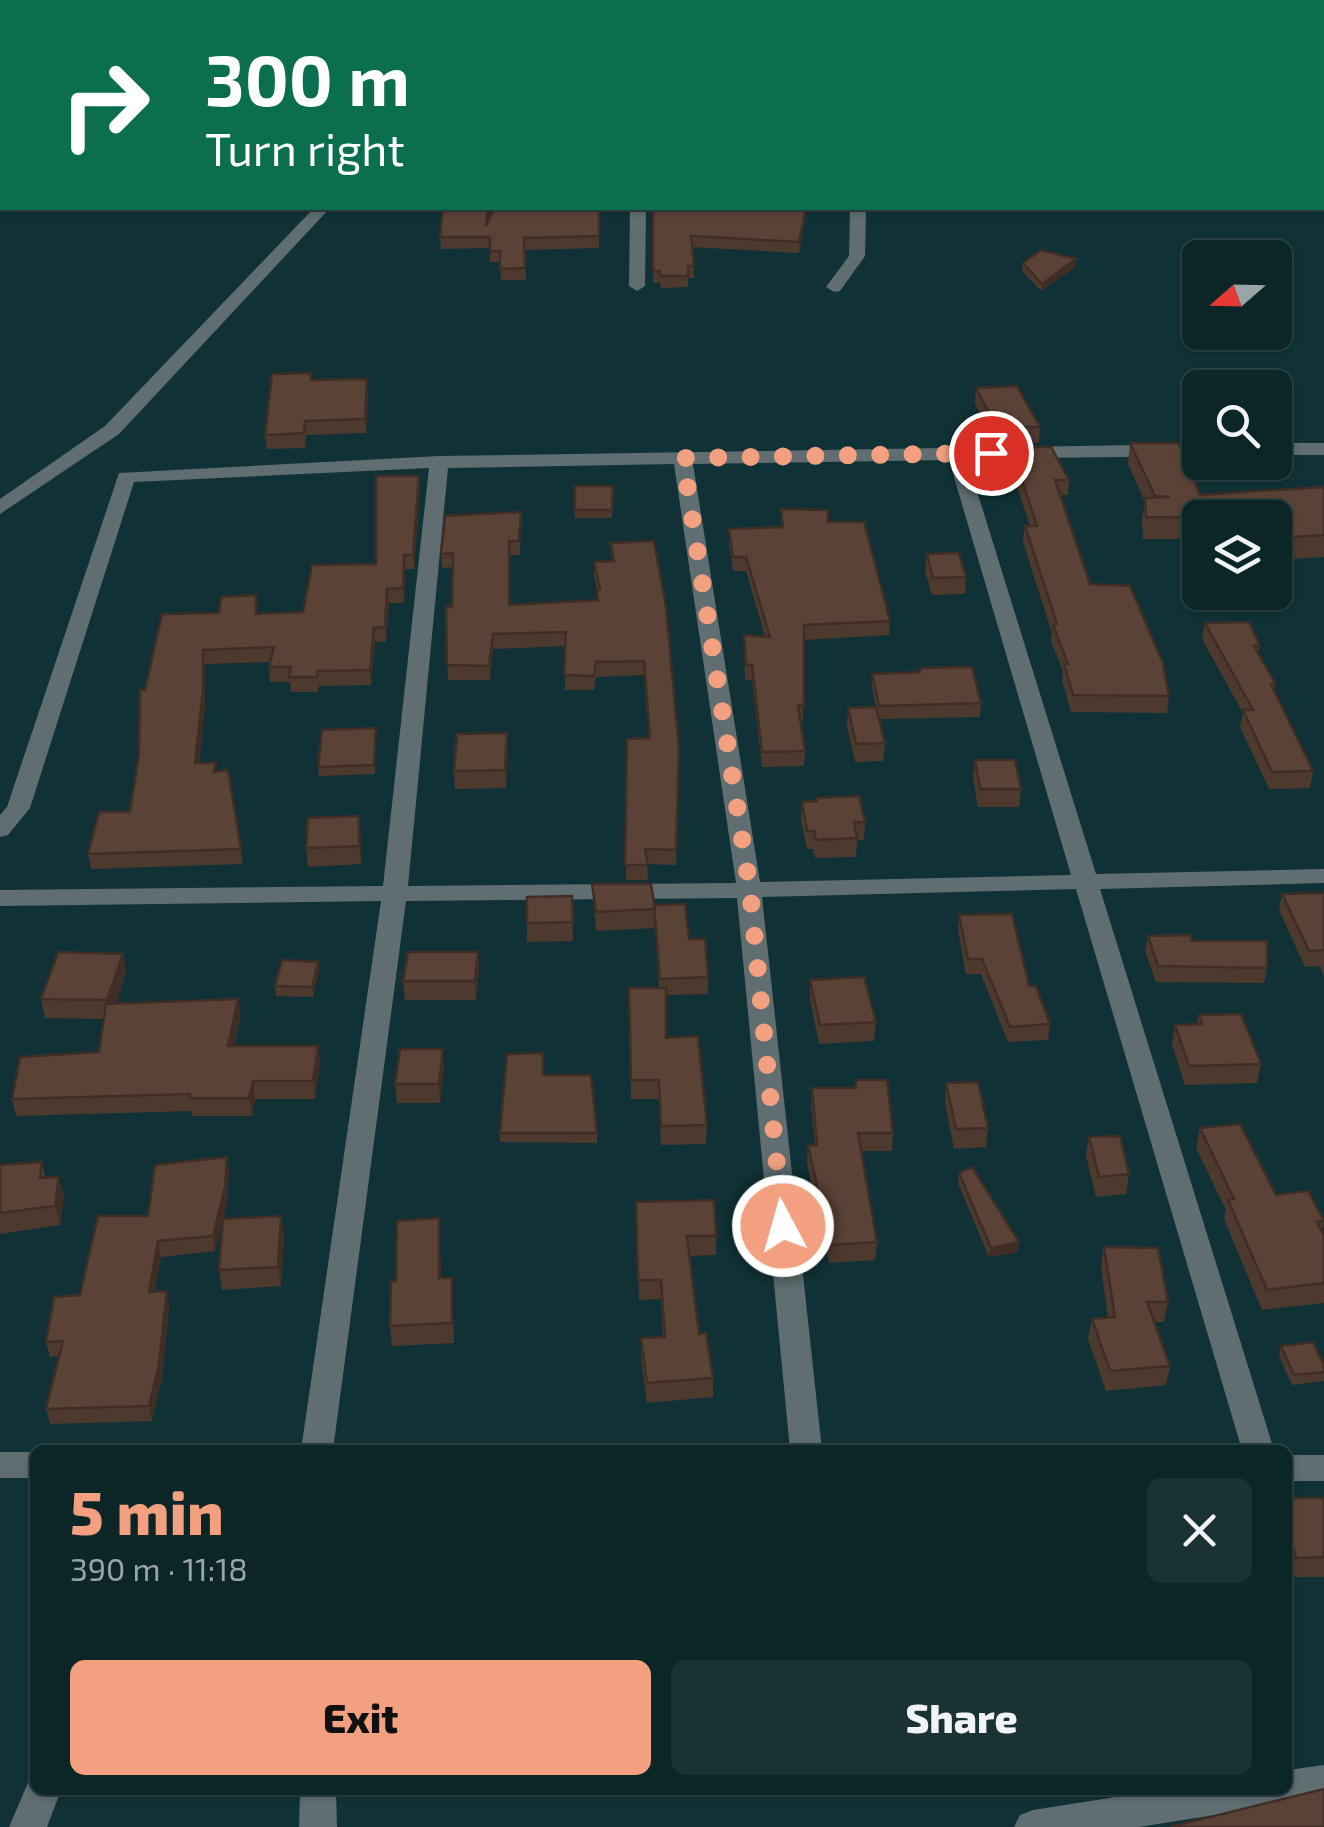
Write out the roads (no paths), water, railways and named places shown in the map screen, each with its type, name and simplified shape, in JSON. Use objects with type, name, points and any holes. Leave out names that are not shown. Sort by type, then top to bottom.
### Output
[{"type":"street","points":[[0,508],[112,430],[320,210]]},
{"type":"street","points":[[637,286],[638,210]]},
{"type":"street","points":[[834,287],[857,256],[858,210]]},
{"type":"street","points":[[1292,450],[1324,449]]},
{"type":"street","points":[[0,830],[18,808],[126,476],[439,462],[1182,450]]},
{"type":"street","points":[[956,453],[1256,1445]]},
{"type":"street","points":[[683,458],[750,890],[806,1445]]},
{"type":"street","points":[[318,1445],[395,892],[439,462]]},
{"type":"street","points":[[0,898],[750,890],[1324,876]]},
{"type":"street","points":[[0,1465],[30,1465]]},
{"type":"street","points":[[1292,1468],[1324,1468]]},
{"type":"street","points":[[1292,1785],[1324,1780]]},
{"type":"street","points":[[28,1827],[41,1795]]},
{"type":"street","points":[[318,1795],[318,1827]]},
{"type":"street","points":[[1033,1827],[1234,1795]]}]
